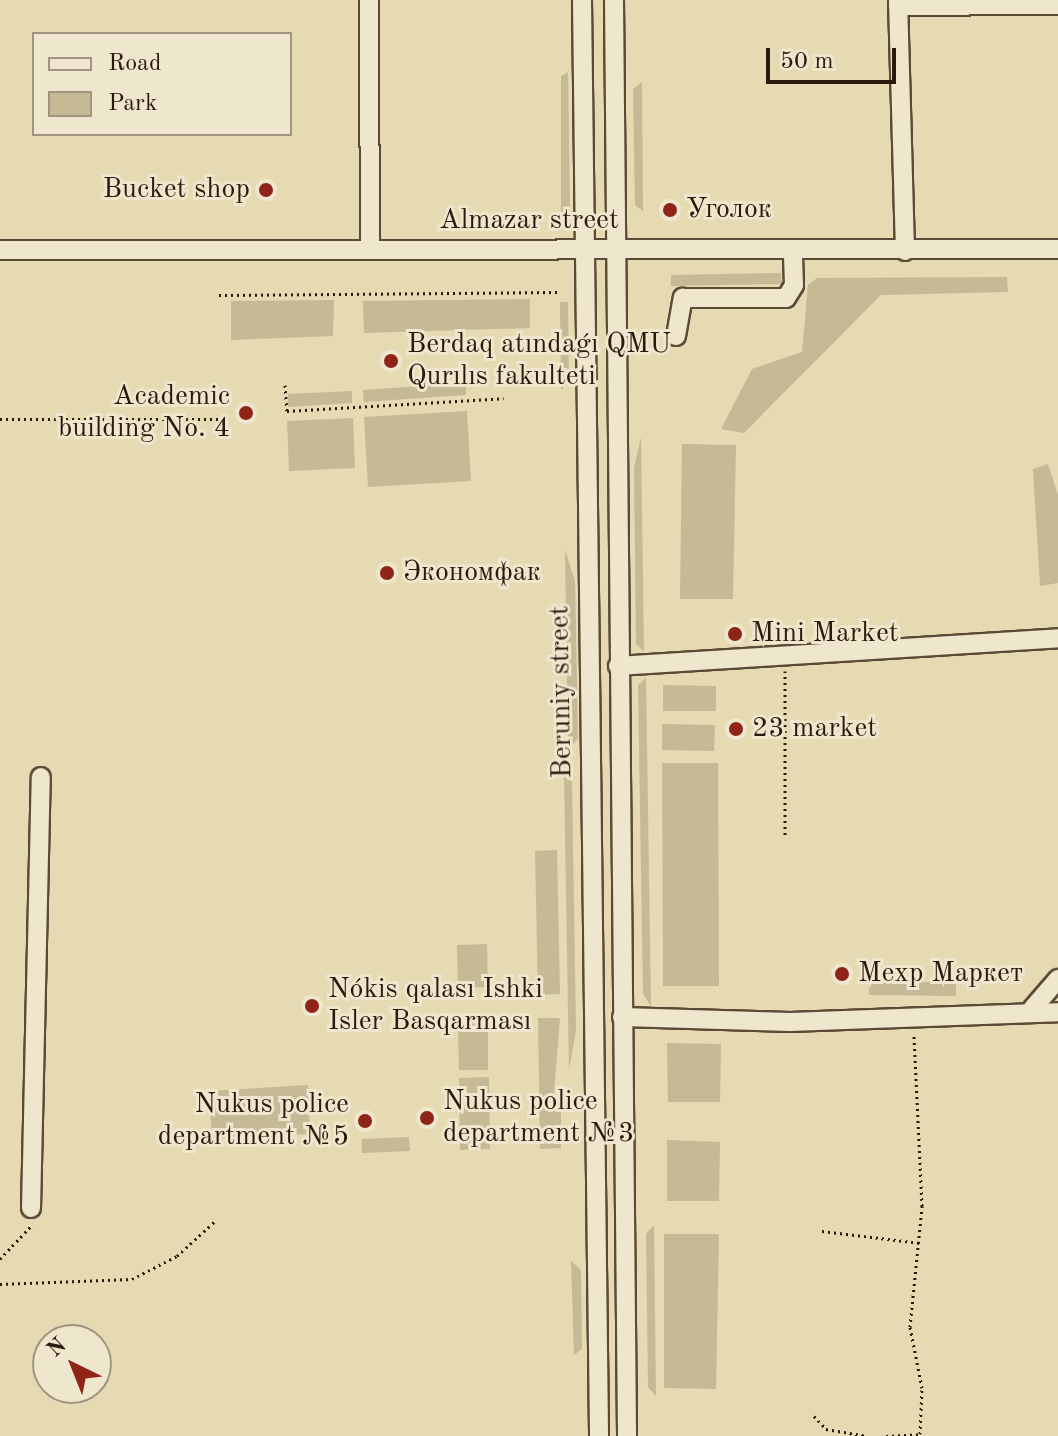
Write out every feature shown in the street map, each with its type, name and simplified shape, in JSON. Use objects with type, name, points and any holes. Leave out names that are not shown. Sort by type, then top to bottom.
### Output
[{"type":"street","points":[[369,0],[370,248]]},
{"type":"street","name":"Beruniy street","points":[[582,0],[599,1436]]},
{"type":"street","name":"Beruniy street","points":[[614,0],[627,1436]]},
{"type":"street","points":[[905,251],[898,3],[1058,5]]},
{"type":"street","name":"Almazar street","points":[[0,250],[1058,249]]},
{"type":"street","points":[[676,336],[683,298],[786,298],[794,285],[793,251]]},
{"type":"street","points":[[618,666],[784,658],[1058,638]]},
{"type":"street","points":[[36,1212],[41,777]]},
{"type":"street","points":[[1032,1009],[1058,979]]},
{"type":"street","points":[[622,1017],[913,1020],[1032,1009],[1058,1012]]},
{"type":"street","points":[[599,1383],[626,1381]]},
{"type":"path","points":[[219,295],[557,292]]},
{"type":"path","points":[[285,385],[287,411],[504,398]]},
{"type":"path","points":[[0,419],[224,419]]},
{"type":"path","points":[[784,658],[785,835]]},
{"type":"path","points":[[886,1436],[920,1434],[922,1388],[910,1327],[920,1243],[913,1020]]},
{"type":"path","points":[[0,1259],[36,1212]]},
{"type":"path","points":[[0,1284],[132,1279],[177,1256],[215,1221]]},
{"type":"path","points":[[822,1231],[920,1243]]},
{"type":"path","points":[[814,1416],[826,1429],[867,1436]]},
{"type":"green space","points":[[568,72],[570,214],[561,214],[561,76]]},
{"type":"green space","points":[[642,82],[643,211],[635,205],[633,89]]},
{"type":"green space","points":[[781,273],[782,284],[671,286],[671,275]]},
{"type":"green space","points":[[1007,277],[1008,292],[881,295],[744,433],[721,429],[752,369],[802,352],[808,285],[817,278]]},
{"type":"green space","points":[[530,299],[530,328],[364,333],[363,301]]},
{"type":"green space","points":[[334,300],[333,336],[231,340],[231,301]]},
{"type":"green space","points":[[560,302],[568,302],[569,382],[561,390]]},
{"type":"green space","points":[[466,383],[466,395],[364,402],[363,390]]},
{"type":"green space","points":[[352,391],[352,403],[288,407],[288,394]]},
{"type":"green space","points":[[467,411],[471,481],[368,487],[364,417]]},
{"type":"green space","points":[[353,418],[355,468],[289,471],[287,421]]},
{"type":"green space","points":[[641,437],[644,652],[636,644],[634,468]]},
{"type":"green space","points":[[682,444],[736,445],[733,599],[680,599]]},
{"type":"green space","points":[[1048,464],[1058,495],[1058,583],[1040,586],[1033,469]]},
{"type":"green space","points":[[565,550],[575,581],[578,738],[568,751]]},
{"type":"green space","points":[[646,678],[651,1006],[643,994],[638,685]]},
{"type":"green space","points":[[663,685],[716,686],[716,711],[663,711]]},
{"type":"green space","points":[[662,724],[715,725],[714,751],[662,750]]},
{"type":"green space","points":[[662,763],[718,763],[719,986],[663,986]]},
{"type":"green space","points":[[564,775],[572,782],[576,1031],[569,1070]]},
{"type":"green space","points":[[557,850],[560,994],[538,995],[535,851]]},
{"type":"green space","points":[[487,944],[488,987],[458,988],[457,945]]},
{"type":"green space","points":[[869,982],[956,982],[956,996],[869,995]]},
{"type":"green space","points":[[538,1018],[560,1018],[554,1094],[561,1101],[561,1148],[540,1149]]},
{"type":"green space","points":[[488,1023],[488,1070],[459,1070],[458,1024]]},
{"type":"green space","points":[[667,1043],[721,1044],[720,1102],[668,1102]]},
{"type":"green space","points":[[489,1077],[490,1149],[460,1150],[459,1078]]},
{"type":"green space","points":[[308,1085],[310,1134],[212,1139],[209,1091]]},
{"type":"green space","points":[[409,1137],[410,1151],[362,1153],[362,1139]]},
{"type":"green space","points":[[667,1140],[720,1142],[719,1201],[667,1201]]},
{"type":"green space","points":[[654,1225],[656,1396],[648,1387],[646,1234]]},
{"type":"green space","points":[[664,1234],[719,1234],[716,1389],[664,1388]]},
{"type":"green space","points":[[571,1261],[581,1270],[582,1349],[574,1355]]},
{"type":"place","name":"Bucket shop","points":[[266,190]]},
{"type":"place","name":"Уголок","points":[[670,210]]},
{"type":"place","name":"Berdaq atındaǵı QMU Qurılıs fakulteti","points":[[391,361]]},
{"type":"place","name":"Academic building No. 4","points":[[246,413]]},
{"type":"place","name":"Экономфак","points":[[387,573]]},
{"type":"place","name":"Mini Market","points":[[735,634]]},
{"type":"place","name":"23 market","points":[[736,729]]},
{"type":"place","name":"Мехр Маркет","points":[[842,974]]},
{"type":"place","name":"Nókis qalası Ishki Isler Basqarması","points":[[312,1006]]},
{"type":"place","name":"Nukus police department №3","points":[[427,1118]]},
{"type":"place","name":"Nukus police department №5","points":[[365,1121]]}]
